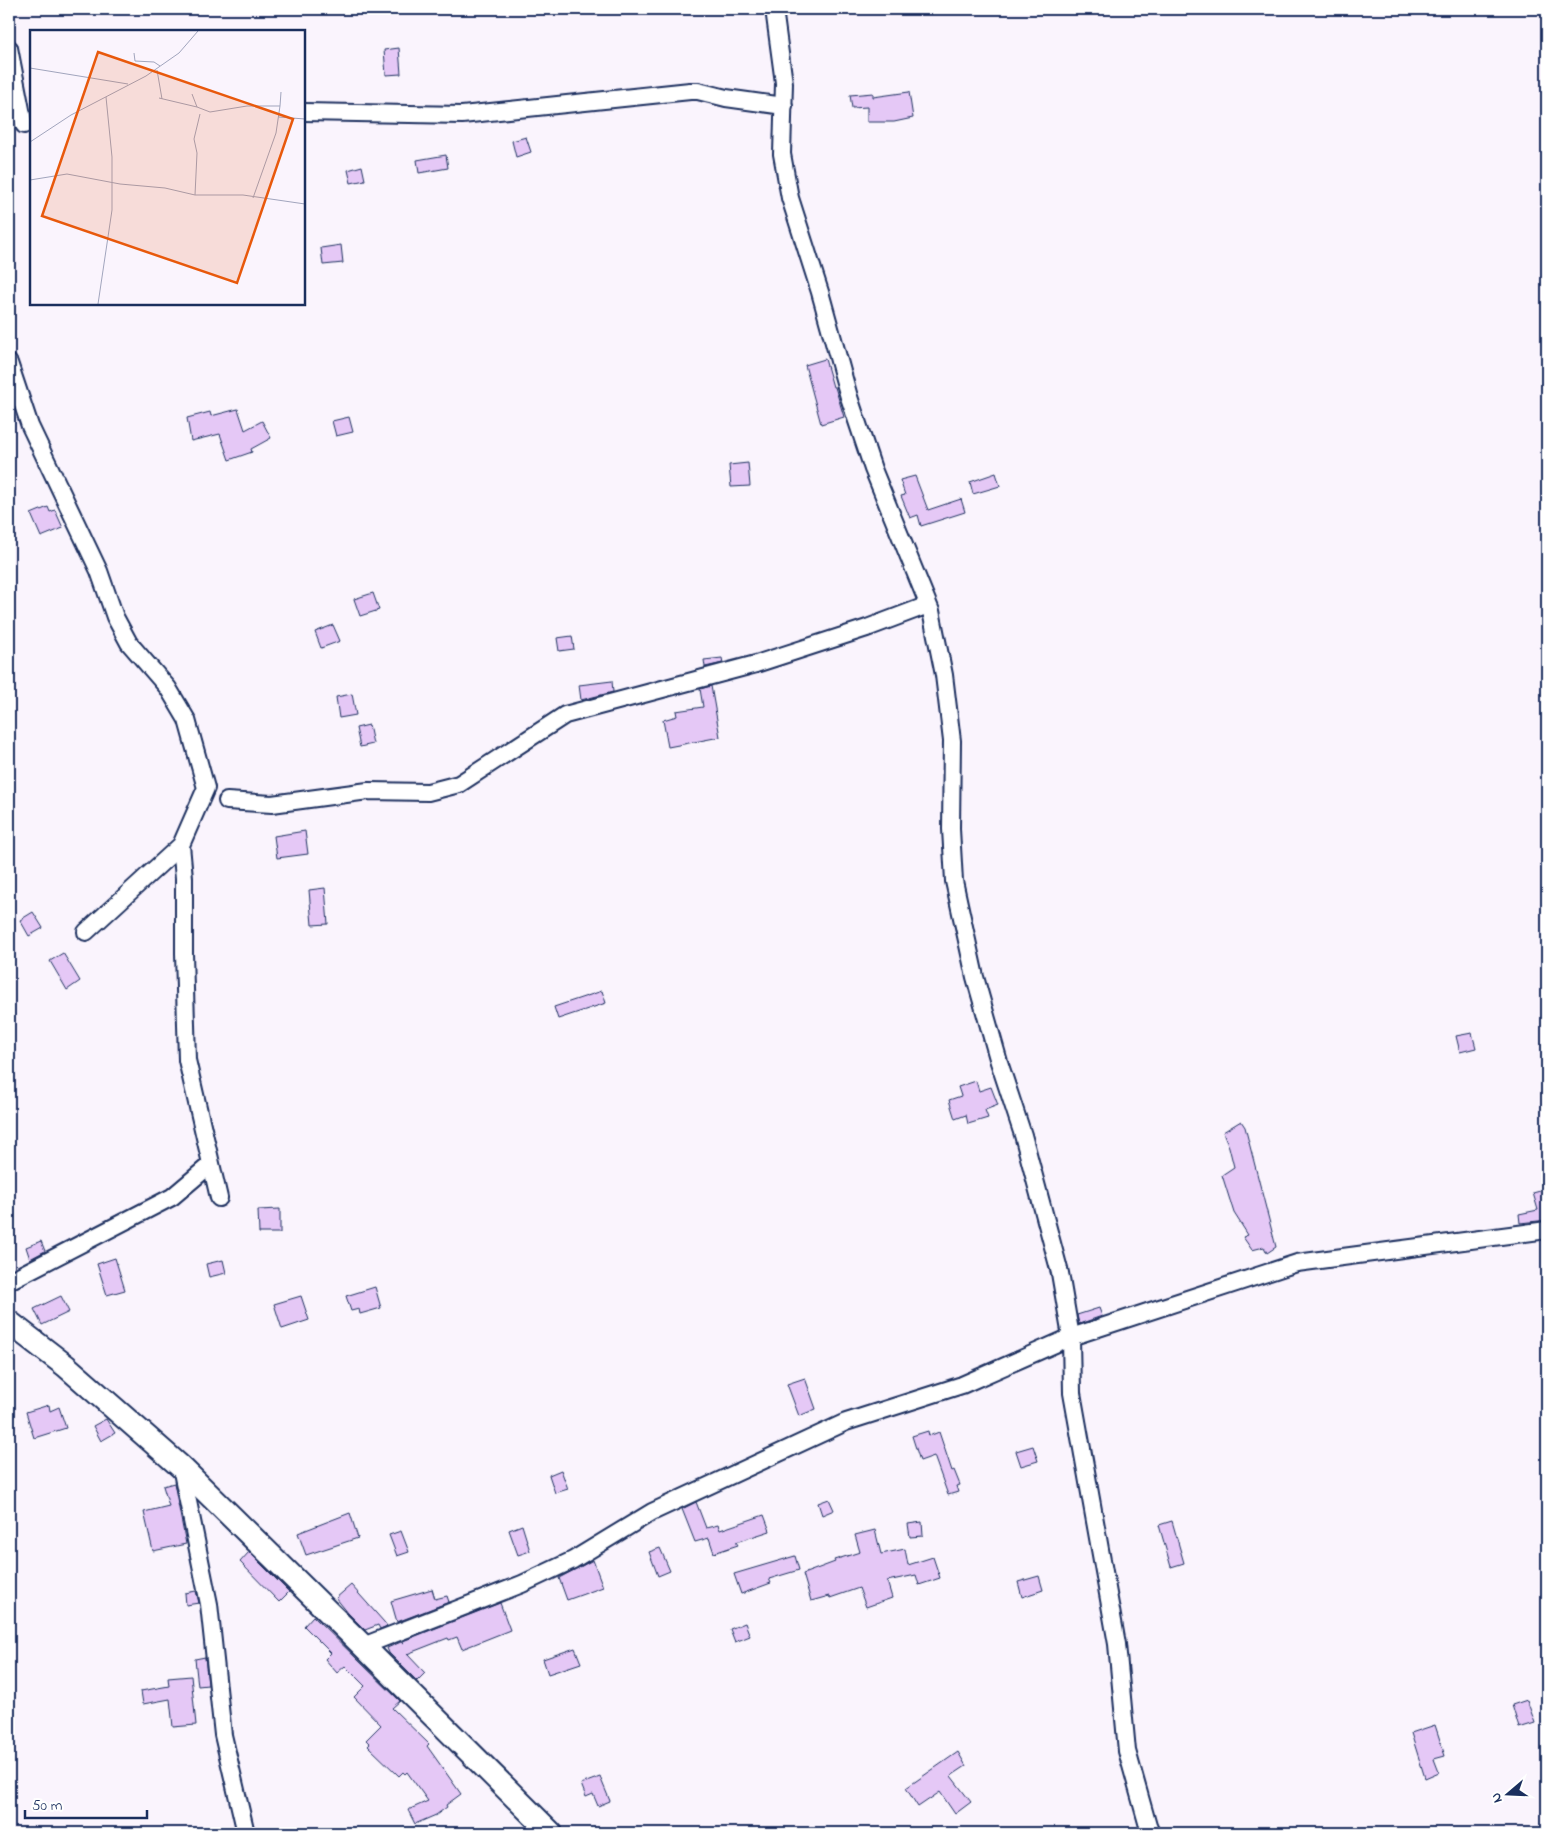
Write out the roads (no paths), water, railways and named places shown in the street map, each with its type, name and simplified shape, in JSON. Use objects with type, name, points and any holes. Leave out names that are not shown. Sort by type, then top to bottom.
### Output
[{"type":"main road","points":[[9,1322],[66,1366],[181,1467],[551,1833]]},
{"type":"street","points":[[774,9],[784,84],[782,154],[790,198],[820,292],[849,396],[873,469],[928,605],[944,675],[952,741],[951,829],[954,881],[975,977],[999,1062],[1023,1135],[1060,1273],[1071,1337],[1072,1393],[1116,1644],[1127,1751],[1151,1833]]},
{"type":"street","points":[[9,48],[21,126]]},
{"type":"street","points":[[305,112],[462,115],[690,91],[784,106]]},
{"type":"street","points":[[9,363],[30,426],[99,571],[115,617],[129,643],[168,688],[187,720],[206,788],[181,845],[86,932]]},
{"type":"street","points":[[227,801],[272,804],[368,791],[428,792],[459,784],[565,715],[756,664],[868,628],[928,605]]},
{"type":"street","points":[[181,845],[184,878],[187,1060],[220,1198]]},
{"type":"street","points":[[9,1280],[172,1196],[211,1164]]},
{"type":"street","points":[[363,1646],[514,1587],[573,1560],[652,1512],[846,1422],[962,1385],[1071,1337],[1297,1263],[1547,1230]]},
{"type":"street","points":[[181,1467],[209,1604],[223,1735],[246,1833]]}]
